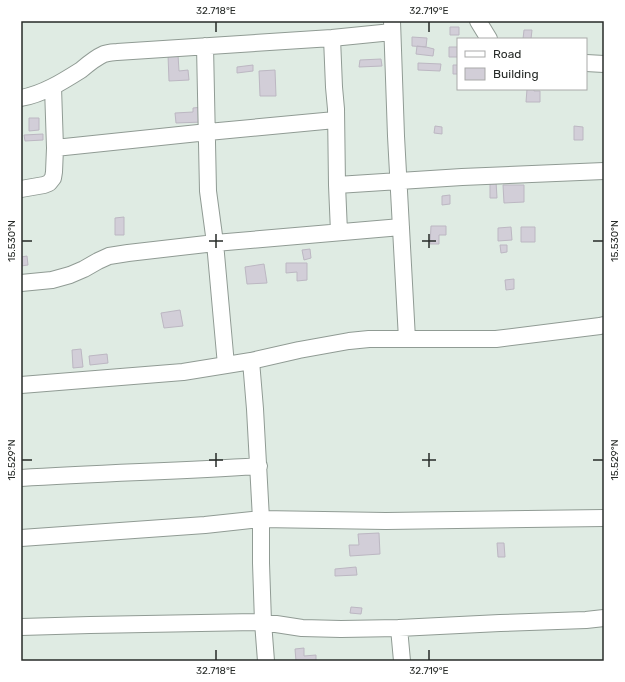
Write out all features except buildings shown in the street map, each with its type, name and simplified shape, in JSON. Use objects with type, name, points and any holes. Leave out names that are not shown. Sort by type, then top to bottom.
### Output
[{"type":"street","points":[[478,21],[488,38]]},
{"type":"street","points":[[21,98],[42,92],[105,54],[332,38],[392,26],[396,136],[407,339]]},
{"type":"street","points":[[332,38],[336,109],[335,120],[339,232]]},
{"type":"street","points":[[205,46],[208,132],[208,191],[215,243],[226,365]]},
{"type":"street","points":[[587,63],[604,64]]},
{"type":"street","points":[[21,189],[44,185],[53,178],[55,148],[53,86]]},
{"type":"street","points":[[55,148],[335,120]]},
{"type":"street","points":[[337,185],[470,176],[604,171]]},
{"type":"street","points":[[21,283],[52,280],[70,275],[84,270],[98,261],[110,256],[128,253],[215,243],[401,227]]},
{"type":"street","points":[[21,385],[183,372],[251,361],[349,341],[369,339],[496,339],[600,326],[604,324]]},
{"type":"street","points":[[251,361],[259,466],[263,622],[266,661]]},
{"type":"street","points":[[21,478],[259,466]]},
{"type":"street","points":[[21,538],[205,526],[261,519],[386,521],[604,518]]},
{"type":"street","points":[[21,627],[263,622],[302,628],[399,628],[604,618]]},
{"type":"street","points":[[399,628],[402,661]]}]
